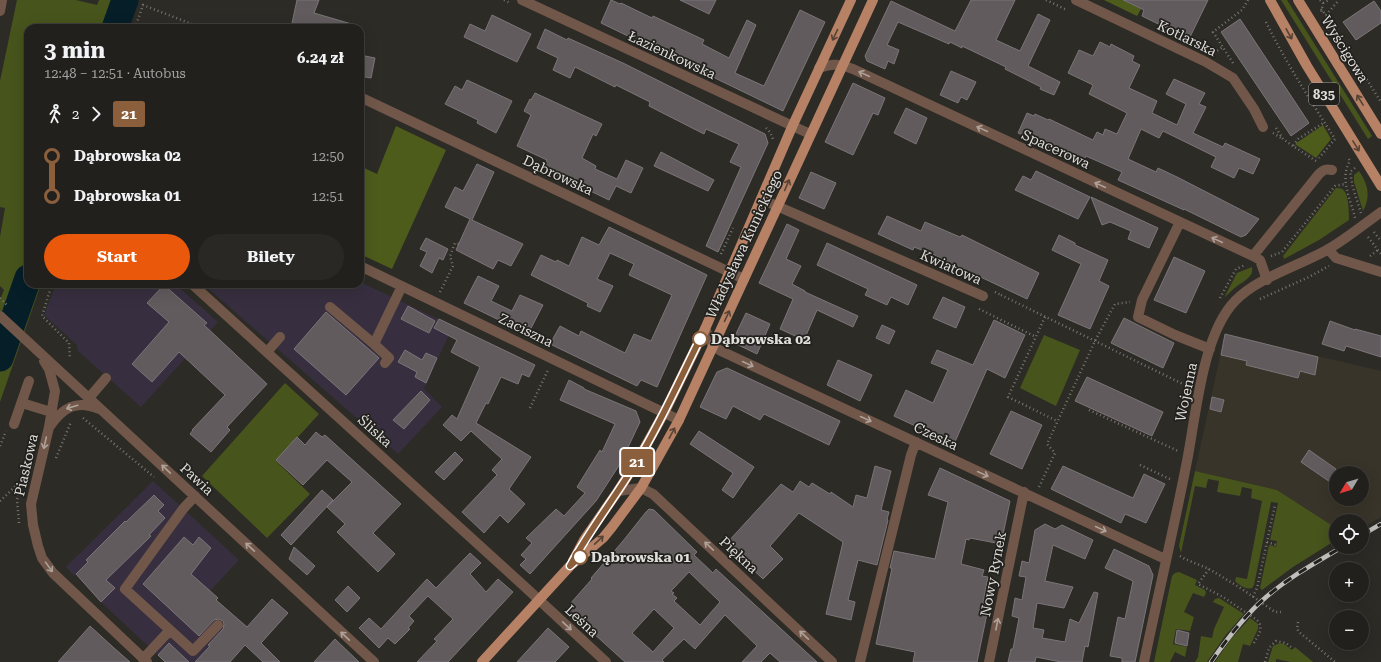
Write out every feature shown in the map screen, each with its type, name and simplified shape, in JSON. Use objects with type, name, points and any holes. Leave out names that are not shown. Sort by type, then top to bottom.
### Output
[{"type":"main road","name":"Władysława Kunickiego","points":[[570,566],[584,540],[639,458],[664,413],[705,329],[792,127],[852,0]]},
{"type":"main road","name":"Władysława Kunickiego","points":[[482,662],[570,566],[603,538],[641,488],[679,420],[873,0]]},
{"type":"main road","name":"835","points":[[1270,0],[1307,66],[1381,186]]},
{"type":"main road","name":"Wyścigowa","points":[[1298,0],[1381,134]]},
{"type":"street","points":[[0,11],[2,0]]},
{"type":"street","name":"Łazienkowska","points":[[522,0],[792,127],[810,134]]},
{"type":"street","name":"Kotlarska","points":[[1076,0],[1206,62],[1233,78],[1254,108],[1263,127]]},
{"type":"street","name":"Spacerowa","points":[[819,68],[830,64],[842,65],[1253,256],[1260,260],[1267,280]]},
{"type":"street","name":"Dąbrowska","points":[[364,99],[744,279]]},
{"type":"street","points":[[1253,256],[1319,174],[1323,170],[1332,170]]},
{"type":"street","name":"Kwiatowa","points":[[761,199],[778,205],[983,296]]},
{"type":"street","name":"Wojenna","points":[[1144,662],[1187,461],[1199,390],[1210,349],[1220,321],[1227,310],[1243,294],[1328,249],[1381,212]]},
{"type":"street","points":[[1180,222],[1142,300],[1138,317],[1175,335],[1210,349]]},
{"type":"street","points":[[1328,249],[1336,258],[1381,272]]},
{"type":"street","name":"Zaciszna","points":[[364,268],[679,420]]},
{"type":"street","points":[[374,344],[402,286]]},
{"type":"street","name":"Śliska","points":[[196,288],[539,600]]},
{"type":"street","points":[[330,307],[389,358],[385,362]]},
{"type":"street","name":"Pawia","points":[[0,316],[374,662]]},
{"type":"street","points":[[705,329],[713,346]]},
{"type":"street","points":[[267,352],[280,337]]},
{"type":"street","name":"Czeska","points":[[713,346],[1165,559]]},
{"type":"street","name":"Piaskowa","points":[[39,352],[49,369],[55,391],[49,427],[31,504],[33,525],[42,558],[53,573],[71,591],[145,660]]},
{"type":"street","points":[[89,398],[106,378]]},
{"type":"street","points":[[14,424],[30,381]]},
{"type":"street","points":[[22,403],[51,412]]},
{"type":"street","points":[[49,427],[58,414],[66,408],[72,406],[93,406],[103,410]]},
{"type":"street","points":[[860,662],[911,455],[916,442]]},
{"type":"street","points":[[618,491],[641,488]]},
{"type":"street","name":"Piękna","points":[[641,488],[653,494],[832,662]]},
{"type":"street","name":"Nowy Rynek","points":[[989,662],[1024,492]]},
{"type":"street","points":[[194,496],[125,589],[193,651],[218,625]]},
{"type":"street","name":"Leśna","points":[[539,600],[606,662]]},
{"type":"street","points":[[145,660],[170,630]]},
{"type":"path","points":[[1236,67],[1213,32],[1242,10],[1248,0]]},
{"type":"path","points":[[1322,4],[1328,0]]},
{"type":"path","points":[[1326,15],[1339,0]]},
{"type":"path","points":[[136,24],[143,5],[192,24]]},
{"type":"path","points":[[1321,9],[1381,102]]},
{"type":"path","points":[[1266,21],[1281,52],[1339,144]]},
{"type":"path","points":[[1293,146],[1298,139],[1325,122]]},
{"type":"path","points":[[1274,126],[1283,139],[1316,161]]},
{"type":"path","points":[[1312,167],[1335,139]]},
{"type":"path","points":[[1346,155],[1350,161],[1346,172],[1345,184],[1353,206],[1355,218],[1364,224],[1381,241]]},
{"type":"path","points":[[1366,161],[1350,172],[1357,203],[1364,224],[1381,254]]},
{"type":"path","points":[[439,294],[453,266],[450,256],[455,243],[459,244]]},
{"type":"path","points":[[1236,269],[1239,265]]},
{"type":"path","points":[[1254,302],[1332,265]]},
{"type":"path","points":[[51,288],[42,316],[69,343],[70,359]]},
{"type":"path","name":"Kwiatowa","points":[[983,296],[1001,295],[1193,388]]},
{"type":"path","points":[[1038,489],[1055,453],[1047,444],[1095,341],[1115,304]]},
{"type":"path","points":[[1045,317],[1008,397],[1057,421]]},
{"type":"path","points":[[530,408],[549,369]]},
{"type":"path","points":[[1089,410],[1180,452]]},
{"type":"path","points":[[54,462],[72,418]]},
{"type":"path","points":[[1140,465],[1174,482]]},
{"type":"path","points":[[0,501],[21,481]]},
{"type":"path","points":[[1254,597],[1274,505]]},
{"type":"path","points":[[1267,542],[1276,544]]},
{"type":"path","points":[[1179,555],[1209,569],[1275,612],[1281,612]]},
{"type":"path","points":[[1209,569],[1198,584],[1223,597],[1257,620],[1260,624],[1261,630],[1253,646]]},
{"type":"path","points":[[1298,622],[1297,629],[1299,632],[1335,662]]},
{"type":"path","points":[[1265,662],[1269,648],[1276,641],[1286,643],[1292,648]]},
{"type":"shaded area","points":[[364,284],[453,326],[424,389],[442,407],[398,454],[208,288],[364,288]]},
{"type":"shaded area","points":[[54,288],[180,288],[218,322],[141,407],[78,351],[77,345],[44,315]]},
{"type":"shaded area","points":[[1225,334],[1381,371],[1381,517],[1369,525],[1369,514],[1329,514],[1329,523],[1277,490],[1195,471]]},
{"type":"shaded area","points":[[153,481],[239,560],[210,591],[218,598],[207,610],[238,638],[216,662],[165,662],[101,602],[76,574],[74,576],[66,567]]},
{"type":"green space","points":[[17,0],[76,0],[97,5],[99,0],[138,0],[130,24],[24,24],[24,288],[40,288],[0,402],[0,300],[4,290],[0,286],[0,237],[5,208],[0,207],[0,81]]},
{"type":"green space","points":[[1104,0],[1122,0],[1141,9],[1137,16]]},
{"type":"green space","points":[[1281,0],[1287,0],[1372,136],[1368,139]]},
{"type":"green space","points":[[1323,125],[1331,139],[1316,158],[1295,144]]},
{"type":"green space","points":[[396,126],[446,150],[392,269],[364,256],[364,168],[377,174]]},
{"type":"green space","points":[[1359,171],[1365,181],[1368,195],[1363,211],[1354,182],[1354,175]]},
{"type":"green space","points":[[1336,188],[1341,189],[1346,194],[1349,220],[1319,240],[1284,259],[1283,256]]},
{"type":"green space","points":[[1252,267],[1250,276],[1225,297],[1237,273]]},
{"type":"green space","points":[[1044,335],[1080,350],[1056,406],[1020,388]]},
{"type":"green space","points":[[285,383],[319,414],[276,461],[310,494],[267,538],[202,476]]},
{"type":"green space","points":[[1195,471],[1277,490],[1329,523],[1329,544],[1293,567],[1262,590],[1260,588],[1269,545],[1276,547],[1277,541],[1270,540],[1278,503],[1271,502],[1254,585],[1252,588],[1243,587],[1235,581],[1236,577],[1247,579],[1262,501],[1251,498],[1252,489],[1242,487],[1240,496],[1217,492],[1219,481],[1208,479],[1206,488],[1195,486],[1181,553],[1179,546]]},
{"type":"green space","points":[[1179,572],[1197,580],[1195,585],[1205,590],[1206,593],[1204,597],[1193,593],[1184,612],[1194,617],[1190,631],[1176,629],[1173,644],[1187,647],[1185,657],[1175,652],[1170,662],[1154,662],[1172,576]]},
{"type":"green space","points":[[1219,598],[1244,614],[1225,636],[1207,662],[1195,662],[1198,657],[1201,636],[1212,638],[1214,629],[1224,607],[1213,602],[1215,599]]},
{"type":"green space","points":[[1250,618],[1258,624],[1258,629],[1250,646],[1243,644],[1238,662],[1215,662],[1230,640]]},
{"type":"green space","points":[[1280,643],[1292,650],[1295,647],[1313,662],[1291,662],[1276,659],[1276,662],[1268,662],[1273,646]]},
{"type":"building","points":[[297,0],[319,0],[314,13],[352,24],[292,24]]},
{"type":"building","points":[[611,0],[620,4],[621,3],[652,18],[653,16],[704,40],[702,44],[729,58],[747,20],[756,25],[735,73],[764,86],[800,10],[825,22],[783,111],[601,23]]},
{"type":"building","points":[[680,0],[716,0],[709,14]]},
{"type":"building","points":[[971,0],[1015,0],[996,40],[1020,51],[1038,14],[1050,20],[1028,66],[1060,82],[1054,95],[1040,89],[1041,87],[1005,69],[1006,67],[962,46],[962,48],[950,42],[949,44],[898,22],[887,45],[899,50],[894,64],[888,61],[885,69],[867,61],[865,56],[891,1],[955,31]]},
{"type":"building","points":[[1123,0],[1208,0],[1189,39],[1142,16],[1144,10]]},
{"type":"building","points":[[1374,1],[1381,11],[1381,23],[1356,40],[1343,22]]},
{"type":"building","points":[[492,15],[531,34],[517,62],[464,37],[470,24],[485,31]]},
{"type":"building","points":[[1240,19],[1309,123],[1291,136],[1221,32]]},
{"type":"building","points":[[545,29],[567,40],[568,38],[625,64],[765,134],[768,143],[718,252],[706,246],[741,167],[730,162],[739,144],[706,129],[704,134],[649,106],[650,102],[616,85],[615,87],[575,67],[570,78],[553,70],[558,58],[537,48]]},
{"type":"building","points":[[1100,42],[1110,47],[1111,44],[1134,56],[1132,61],[1140,65],[1129,88],[1157,101],[1152,113],[1177,125],[1186,104],[1166,94],[1174,79],[1205,93],[1199,104],[1206,107],[1193,133],[1223,147],[1225,143],[1260,159],[1253,174],[1239,168],[1234,178],[1211,167],[1216,157],[1163,131],[1159,138],[1141,129],[1128,159],[1156,172],[1158,168],[1259,219],[1246,235],[1241,237],[1184,209],[1118,180],[1122,172],[1086,156],[1082,163],[1018,133],[1027,113],[1034,116],[1035,114],[1048,120],[1049,119],[1093,140],[1097,132],[1103,135],[1105,129],[1117,134],[1127,113],[1089,94],[1093,85],[1068,73],[1079,50],[1093,56]]},
{"type":"building","points":[[364,56],[375,58],[371,78],[364,77]]},
{"type":"building","points":[[951,71],[976,82],[967,100],[961,97],[958,103],[940,95]]},
{"type":"building","points":[[467,80],[512,101],[496,133],[477,123],[478,120],[445,104],[455,86],[462,90]]},
{"type":"building","points":[[853,83],[885,98],[878,115],[873,113],[853,155],[825,142]]},
{"type":"building","points":[[535,93],[602,124],[596,136],[593,134],[582,158],[596,166],[595,169],[617,179],[626,160],[643,168],[631,193],[616,186],[609,200],[543,168],[547,160],[517,146],[531,115],[524,111]]},
{"type":"building","points":[[906,108],[927,118],[916,144],[894,133]]},
{"type":"building","points":[[661,152],[714,180],[708,191],[654,166]]},
{"type":"building","points":[[477,164],[494,172],[472,220],[523,244],[511,266],[498,260],[493,269],[456,250],[470,219],[445,207],[455,187],[463,191]]},
{"type":"building","points":[[1036,171],[1090,197],[1078,219],[1015,190],[1023,176],[1031,180]]},
{"type":"building","points":[[811,172],[836,183],[824,209],[799,198]]},
{"type":"building","points":[[1091,197],[1158,228],[1149,248],[1128,239],[1131,231],[1110,222],[1102,225]]},
{"type":"building","points":[[887,216],[921,231],[925,222],[960,237],[962,235],[1039,273],[1027,299],[932,254],[914,247],[913,250],[878,234]]},
{"type":"building","points":[[787,224],[799,230],[786,259],[801,266],[792,284],[805,292],[858,316],[853,327],[817,310],[804,340],[780,329],[793,299],[759,283]]},
{"type":"building","points":[[609,227],[707,275],[657,387],[641,380],[637,386],[550,344],[560,326],[579,336],[581,331],[625,353],[634,334],[651,341],[672,295],[629,275],[634,264],[610,253],[597,279],[613,286],[600,312],[587,306],[588,303],[531,275],[541,255],[569,266],[582,237],[599,245]]},
{"type":"building","points":[[1059,235],[1075,243],[1075,245],[1108,260],[1099,281],[1109,286],[1090,329],[1058,315],[1081,264],[1052,250]]},
{"type":"building","points":[[426,238],[448,249],[443,260],[439,258],[432,273],[420,266],[427,252],[420,249]]},
{"type":"building","points":[[827,243],[917,285],[908,305],[891,297],[887,305],[865,295],[868,289],[817,265]]},
{"type":"building","points":[[1174,257],[1205,271],[1186,313],[1154,300]]},
{"type":"building","points":[[478,276],[499,286],[491,301],[512,311],[520,295],[543,305],[528,334],[464,303]]},
{"type":"building","points":[[161,288],[167,288],[207,323],[204,325],[267,384],[227,427],[230,430],[211,452],[190,434],[225,395],[179,352],[152,382],[132,364],[169,322],[147,303]]},
{"type":"building","points":[[943,297],[965,307],[956,328],[933,318]]},
{"type":"building","points":[[408,306],[435,321],[429,333],[401,319]]},
{"type":"building","points":[[326,312],[379,358],[346,395],[294,349]]},
{"type":"building","points":[[746,313],[770,324],[757,354],[732,342]]},
{"type":"building","points":[[1124,318],[1174,343],[1163,368],[1111,343]]},
{"type":"building","points":[[439,319],[535,365],[529,377],[522,374],[518,384],[501,377],[488,404],[486,403],[476,423],[531,457],[509,489],[525,504],[508,523],[500,515],[484,533],[462,512],[497,475],[492,470],[502,459],[471,431],[461,441],[443,425],[452,415],[457,419],[480,367],[451,352],[457,340],[434,328]]},
{"type":"building","points":[[994,320],[1025,335],[1005,378],[987,369],[954,444],[894,416],[906,390],[933,403],[948,370],[931,363],[937,350],[973,365]]},
{"type":"building","points":[[1330,321],[1355,330],[1381,336],[1381,357],[1346,346],[1344,351],[1322,344]]},
{"type":"building","points":[[882,325],[895,331],[889,344],[876,338]]},
{"type":"building","points":[[1225,334],[1318,357],[1315,375],[1300,371],[1298,378],[1246,365],[1247,361],[1221,355]]},
{"type":"building","points":[[405,350],[422,360],[426,353],[437,358],[426,383],[415,377],[417,372],[398,362]]},
{"type":"building","points":[[838,360],[872,375],[860,401],[827,385]]},
{"type":"building","points":[[727,368],[840,421],[829,445],[764,414],[760,420],[733,406],[726,419],[700,407],[717,372]]},
{"type":"building","points":[[1087,377],[1163,412],[1152,436],[1075,401]]},
{"type":"building","points":[[569,380],[584,389],[636,411],[640,422],[620,464],[596,501],[530,574],[520,565],[526,559],[521,555],[532,543],[526,538],[556,509],[564,516],[585,493],[577,487],[600,450],[602,452],[615,424],[560,400]]},
{"type":"building","points":[[421,391],[430,400],[404,429],[393,420]]},
{"type":"building","points":[[1212,397],[1224,400],[1221,412],[1210,409]]},
{"type":"building","points":[[1011,411],[1042,425],[1022,469],[990,454]]},
{"type":"building","points":[[699,431],[754,467],[733,498],[722,490],[733,473],[690,444]]},
{"type":"building","points":[[316,432],[322,437],[325,435],[401,504],[373,533],[395,554],[378,572],[337,532],[345,524],[327,507],[352,482],[327,460],[303,485],[276,460],[297,437],[305,445]]},
{"type":"building","points":[[1309,450],[1332,466],[1329,466],[1329,481],[1301,462]]},
{"type":"building","points":[[455,452],[463,460],[444,480],[435,472]]},
{"type":"building","points":[[875,466],[891,471],[881,510],[889,512],[888,520],[877,565],[858,560],[848,600],[855,602],[851,620],[826,614],[843,542],[799,513],[770,546],[783,559],[763,579],[726,544],[781,484],[793,492],[800,481],[809,487],[812,483],[830,494],[831,492],[853,507],[856,495],[867,498]]},
{"type":"building","points":[[1063,466],[1133,498],[1144,474],[1165,484],[1146,523],[1125,514],[1121,523],[1051,489]]},
{"type":"building","points":[[940,468],[1010,501],[1001,544],[970,538],[969,540],[966,539],[961,564],[984,570],[982,576],[988,577],[983,603],[989,604],[977,662],[913,662],[915,652],[876,644],[892,568],[890,568],[894,551],[935,559],[948,502],[928,495]]},
{"type":"building","points":[[322,490],[333,500],[291,545],[281,535]]},
{"type":"building","points":[[154,495],[164,505],[158,511],[165,518],[149,535],[151,536],[106,580],[115,588],[101,602],[76,574],[88,562],[86,560],[125,521],[126,522]]},
{"type":"building","points":[[649,509],[654,510],[697,552],[694,555],[713,573],[716,569],[817,662],[780,662],[770,653],[761,662],[742,662],[757,646],[725,615],[695,649],[684,639],[662,660],[664,662],[625,662],[569,611],[570,604]],"holes":[[[689,572],[720,602],[700,625],[674,601],[677,598],[671,591]],[[654,609],[674,628],[653,652],[632,633]]]},
{"type":"building","points":[[1045,524],[1055,529],[1062,525],[1093,540],[1085,559],[1053,545],[1045,581],[1073,587],[1064,608],[1037,603],[1033,628],[1044,630],[1042,638],[1065,642],[1070,619],[1079,623],[1094,592],[1098,593],[1088,647],[1085,646],[1082,662],[1061,662],[1036,657],[1035,662],[1008,662],[1011,649],[1013,649],[1019,618],[1012,616],[1015,598],[1022,600],[1026,577],[1019,576],[1022,561],[1029,563],[1035,530]]},
{"type":"building","points":[[184,537],[193,545],[199,537],[211,548],[191,574],[218,598],[216,600],[247,627],[272,599],[288,613],[261,643],[280,662],[263,662],[245,645],[230,662],[195,662],[223,629],[223,621],[219,619],[214,620],[199,636],[143,584]]},
{"type":"building","points":[[294,547],[315,566],[307,575],[289,559]]},
{"type":"building","points":[[1114,549],[1149,566],[1153,575],[1135,662],[1122,662],[1122,658],[1110,656],[1118,617],[1125,619],[1133,581],[1105,568]]},
{"type":"building","points":[[470,553],[481,563],[470,574],[486,592],[498,579],[513,592],[448,662],[417,662],[437,641],[434,639],[453,619],[428,596],[409,616],[414,621],[408,628],[410,629],[395,644],[388,638],[379,648],[359,628],[369,618],[381,629],[427,579],[436,588]]},
{"type":"building","points":[[348,586],[360,598],[347,612],[335,600]]},
{"type":"building","points":[[90,626],[114,648],[130,662],[58,662]]},
{"type":"building","points":[[548,628],[569,647],[555,662],[517,662]]},
{"type":"building","points":[[1177,630],[1189,633],[1187,646],[1175,643]]},
{"type":"building","points":[[335,639],[359,662],[314,662]]},
{"type":"building","points":[[169,643],[189,662],[165,662],[158,655]]},
{"type":"waterway","points":[[116,24],[125,0]]},
{"type":"waterway","points":[[0,358],[24,288]]},
{"type":"railway","points":[[1369,531],[1381,524]]},
{"type":"railway","points":[[1211,662],[1236,628],[1265,598],[1292,577],[1330,554]]},
{"type":"bus line","name":"21","points":[[580,557],[570,566],[584,540],[618,491],[649,441],[700,339]]},
{"type":"place","name":"Dąbrowska 02","points":[[700,339]]},
{"type":"place","name":"Dąbrowska 01","points":[[580,557]]}]
